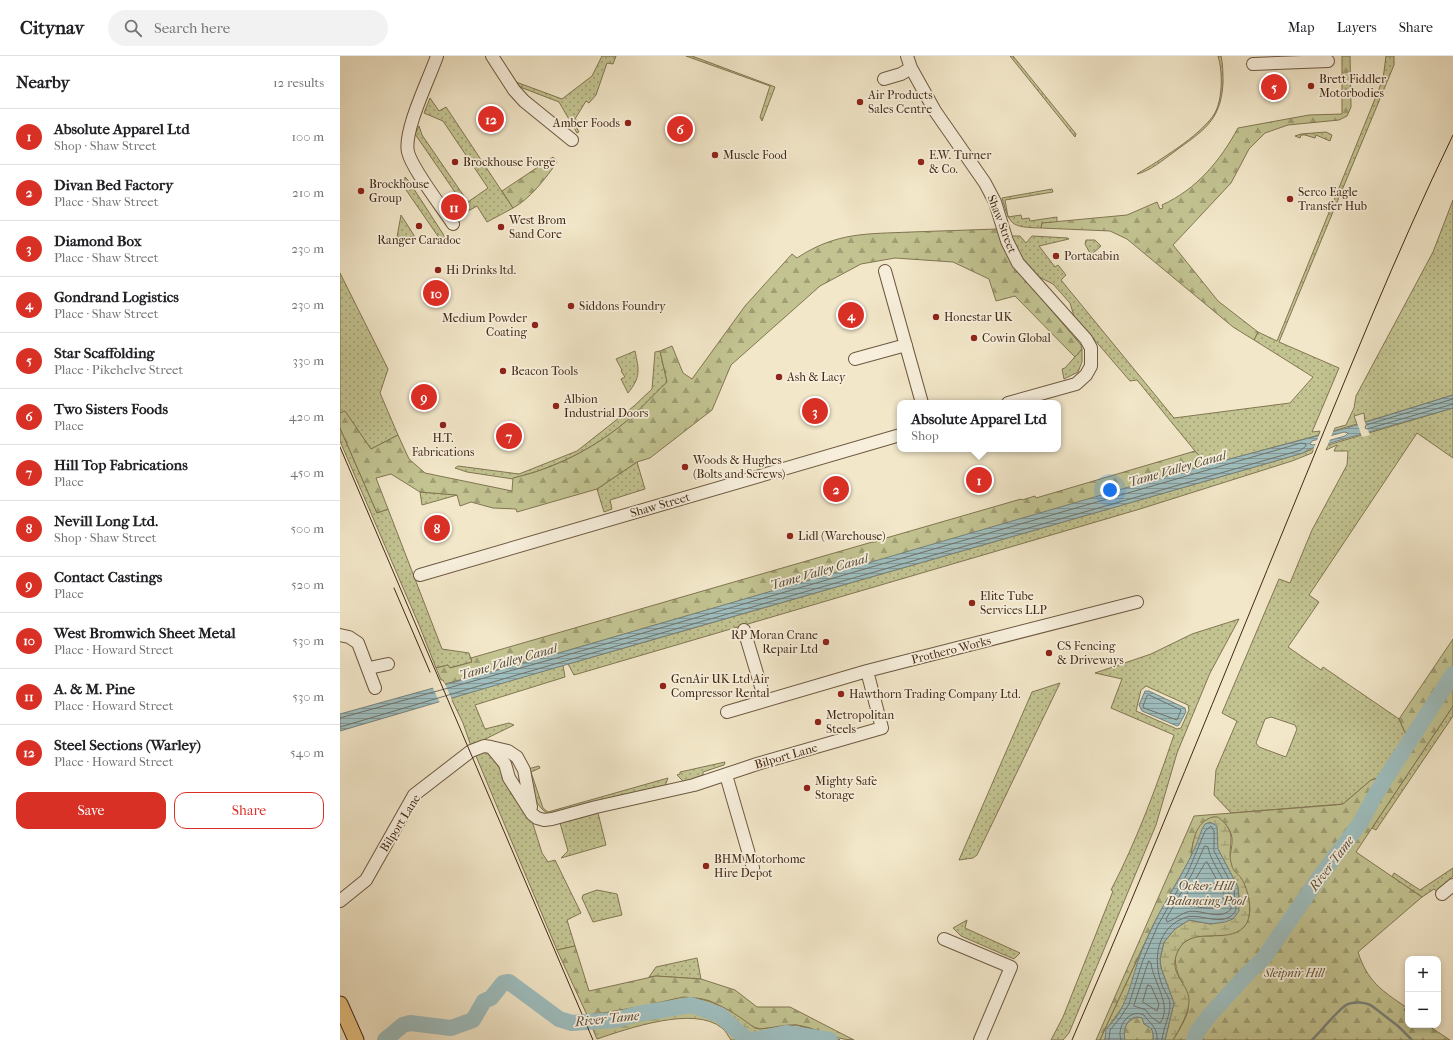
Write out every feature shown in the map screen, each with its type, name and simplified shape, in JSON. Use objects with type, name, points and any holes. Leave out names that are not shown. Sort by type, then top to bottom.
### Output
[{"type":"main road","points":[[340,1005],[353,1039]]},
{"type":"street","points":[[437,56],[413,122],[407,148],[414,164],[453,224]]},
{"type":"street","points":[[492,56],[514,90],[524,101],[572,140]]},
{"type":"street","name":"Shaw Street","points":[[907,56],[911,68],[935,111],[985,183],[995,202],[1007,241],[1018,263],[1086,339],[1091,348],[1091,366],[1086,374],[1076,384],[1019,400]]},
{"type":"street","points":[[1253,64],[1289,59],[1328,61]]},
{"type":"street","points":[[884,80],[901,74],[911,68]]},
{"type":"street","points":[[885,271],[921,400]]},
{"type":"street","points":[[856,359],[906,345]]},
{"type":"street","name":"Shaw Street","points":[[420,575],[897,436]]},
{"type":"street","name":"Prothero Works","points":[[727,712],[867,671],[1137,602]]},
{"type":"street","points":[[744,630],[765,700]]},
{"type":"street","points":[[340,635],[349,637],[358,643],[369,668],[375,688]]},
{"type":"street","points":[[369,668],[388,664]]},
{"type":"street","name":"Bilport Lane","points":[[340,902],[366,880],[414,795],[471,751],[484,746],[508,751],[517,757],[524,770],[532,814],[537,818],[552,819],[596,807],[694,785],[757,764],[882,728],[867,671]]},
{"type":"street","points":[[491,747],[505,764],[509,778],[532,814]]},
{"type":"street","points":[[726,775],[753,868]]},
{"type":"street","points":[[1442,894],[1453,885]]},
{"type":"street","points":[[944,939],[1011,967],[980,1040]]},
{"type":"green space","points":[[602,56],[616,56],[613,64],[607,63],[596,95],[589,103],[586,101],[575,119],[580,123],[575,125],[579,132],[577,133],[559,102],[520,87],[516,82],[562,99],[592,76]]},
{"type":"green space","points":[[686,56],[692,56],[775,87],[762,121],[760,117],[770,86]]},
{"type":"green space","points":[[1010,56],[1013,56],[1076,134],[1075,137]]},
{"type":"green space","points":[[1218,56],[1221,56],[1222,59],[1223,83],[1221,96],[1218,107],[1214,116],[1193,138],[1156,165],[1137,174],[1188,140],[1213,116],[1219,103],[1221,87],[1221,70]]},
{"type":"green space","points":[[1342,56],[1350,56],[1351,107],[1347,116],[1339,120],[1288,125],[1265,133],[1249,149],[1231,183],[1173,245],[1218,301],[1258,332],[1254,340],[1233,327],[1127,239],[1110,231],[1041,228],[1042,223],[1127,215],[1157,202],[1160,209],[1163,208],[1162,205],[1186,191],[1206,173],[1223,152],[1238,128],[1309,115],[1342,114]]},
{"type":"green space","points":[[1386,56],[1394,56],[1394,65],[1279,342],[1339,368],[1312,432],[1320,431],[1319,435],[1208,465],[1137,380],[1130,381],[1074,316],[1070,303],[1053,284],[1031,273],[1024,266],[1011,236],[1020,236],[1026,243],[1032,236],[1069,239],[1039,246],[1055,267],[1058,265],[1066,275],[1061,280],[1174,418],[1290,403],[1313,377],[1254,340],[1258,332],[1277,341],[1383,79]]},
{"type":"green space","points":[[430,98],[439,111],[446,107],[513,208],[487,222],[477,206],[468,211],[415,134],[419,126],[422,135],[468,202],[488,188],[443,121],[424,113]]},
{"type":"green space","points":[[1326,132],[1332,135],[1330,141],[1316,135],[1315,138],[1305,135],[1301,135],[1300,138],[1295,136],[1301,134]]},
{"type":"green space","points":[[553,157],[557,162],[548,175],[526,199],[513,208],[502,191]]},
{"type":"green space","points":[[405,177],[447,240],[442,242],[404,187]]},
{"type":"green space","points":[[1052,189],[1053,192],[1005,200],[1008,215],[1002,198]]},
{"type":"green space","points":[[1453,200],[1453,395],[1365,422],[1364,413],[1354,416],[1357,424],[1333,431],[1335,428],[1346,425],[1354,408],[1356,396],[1433,252]]},
{"type":"green space","points":[[401,215],[415,237],[397,237]]},
{"type":"green space","points":[[1021,215],[1022,219],[1029,218],[1030,221],[1057,217],[1057,223],[1042,223],[1041,228],[1023,227],[1013,223],[1009,217]]},
{"type":"green space","points":[[997,229],[1012,264],[1081,345],[1082,349],[1075,357],[1015,296],[996,301],[989,279],[953,262],[895,258],[861,264],[820,286],[731,365],[712,410],[650,458],[637,462],[597,489],[517,512],[516,509],[493,508],[471,502],[460,506],[457,495],[420,492],[391,474],[376,478],[388,509],[377,513],[340,428],[340,413],[345,411],[371,449],[398,435],[409,459],[425,473],[512,491],[513,478],[557,464],[585,450],[611,433],[634,414],[667,382],[660,351],[672,346],[683,373],[692,379],[745,306],[792,254],[797,258],[825,243],[866,234]]},
{"type":"green space","points":[[1086,240],[1095,240],[1101,246],[1091,255],[1085,244]]},
{"type":"green space","points":[[340,273],[388,369],[380,393],[398,435],[371,449],[345,412],[340,413]]},
{"type":"green space","points":[[1082,349],[1082,362],[1078,372],[1064,379],[1062,369],[1065,368]]},
{"type":"green space","points":[[635,351],[638,373],[635,382],[628,393],[621,379],[625,377],[616,359]]},
{"type":"green space","points":[[660,351],[667,382],[629,419],[585,450],[558,463],[513,479],[467,472],[455,468],[458,466],[519,474],[577,451],[634,406],[652,389],[655,352]]},
{"type":"green space","points":[[1453,408],[1453,458],[1417,433],[1309,595],[1319,602],[1288,647],[1321,670],[1323,667],[1399,719],[1409,741],[1387,776],[1371,780],[1343,804],[1231,813],[1214,795],[1216,770],[1237,721],[1222,713],[1279,579],[1290,583],[1312,530],[1347,465],[1348,451],[1334,451],[1337,445],[1326,450],[1328,445]],"holes":[[[1271,717],[1295,725],[1297,729],[1286,757],[1259,747],[1256,743],[1265,719]]]},
{"type":"green space","points":[[340,428],[377,513],[388,509],[442,649],[469,653],[472,662],[449,668],[448,665],[436,668],[420,627],[340,441]]},
{"type":"green space","points":[[1314,448],[1312,453],[1292,461],[1140,509],[574,675],[568,664],[1303,453]]},
{"type":"green space","points":[[1195,451],[1208,465],[559,653],[445,684],[443,680],[441,680],[436,668],[448,665],[450,668],[472,662],[471,658],[1021,499],[1035,496],[1036,498]]},
{"type":"green space","points":[[637,462],[645,489],[610,500],[612,509],[604,512],[597,489]]},
{"type":"green space","points":[[420,492],[457,495],[422,505]]},
{"type":"green space","points":[[1239,619],[1210,673],[1177,753],[1156,825],[1069,1033],[1063,1040],[1051,1040],[1063,1017],[1113,891],[1111,890],[1146,814],[1174,735],[1111,708],[1122,679],[1095,673],[1151,654],[1192,634]],"holes":[[[1146,686],[1188,705],[1189,710],[1181,728],[1177,729],[1136,711],[1141,690]]]},
{"type":"green space","name":"Sleipnir Hill","points":[[1453,639],[1453,706],[1356,852],[1422,897],[1358,952],[1366,971],[1376,984],[1405,1006],[1405,1028],[1432,1028],[1450,1040],[1173,1040],[1184,1021],[1188,1010],[1188,1001],[1176,964],[1176,955],[1180,947],[1188,940],[1195,937],[1221,934],[1249,917],[1250,914],[1249,898],[1243,882],[1232,869],[1230,858],[1232,838],[1228,827],[1220,819],[1213,817],[1193,842],[1191,857],[1154,923],[1100,1040],[1096,1040],[1194,816],[1343,804],[1371,780],[1387,776],[1409,741],[1399,719]]},
{"type":"green space","points":[[563,665],[565,677],[475,705],[485,729],[509,723],[514,725],[471,746],[463,723],[451,698]]},
{"type":"green space","points":[[1060,683],[977,855],[973,858],[959,860],[1032,692]]},
{"type":"green space","points":[[1453,706],[1453,716],[1376,830],[1372,828]]},
{"type":"green space","points":[[483,752],[493,754],[532,821],[542,853],[548,862],[555,860],[581,913],[567,920],[575,946],[557,950],[476,756]]},
{"type":"green space","points":[[725,762],[724,765],[703,772],[703,775],[684,782],[677,775],[680,774],[680,772]]},
{"type":"green space","points":[[539,766],[540,768],[531,772],[543,808],[548,812],[668,778],[665,786],[622,795],[548,814],[536,800],[528,769]]},
{"type":"green space","points":[[598,813],[606,845],[561,858],[568,851],[560,823]]},
{"type":"green space","points":[[1213,817],[1218,817],[1229,829],[1231,835],[1230,859],[1234,871],[1241,878],[1246,889],[1250,910],[1249,917],[1244,927],[1236,932],[1228,935],[1190,939],[1183,944],[1177,953],[1175,966],[1176,972],[1185,987],[1189,998],[1188,1009],[1173,1040],[1165,1040],[1174,1003],[1161,968],[1160,959],[1164,942],[1175,929],[1189,920],[1211,924],[1240,906],[1238,887],[1218,849],[1191,857],[1196,833],[1202,823]]},
{"type":"green space","points":[[1453,868],[1453,876],[1438,892],[1434,889],[1422,897],[1392,877],[1394,873],[1420,890]]},
{"type":"green space","points":[[597,890],[617,894],[622,915],[593,922],[582,898],[583,895]]},
{"type":"green space","points":[[967,920],[965,928],[1020,953],[1014,959],[961,936],[953,928]]},
{"type":"green space","points":[[1145,943],[1126,1002],[1108,1027],[1105,1040],[1100,1040]]},
{"type":"green space","points":[[575,946],[589,991],[656,976],[701,979],[735,990],[757,1007],[790,1007],[854,1040],[839,1038],[797,1025],[760,1029],[749,1025],[710,1001],[693,998],[677,999],[652,1005],[587,1015],[557,950]]},
{"type":"green space","points":[[697,958],[701,979],[656,976],[649,977],[656,967]]},
{"type":"green space","points":[[683,997],[704,1000],[722,1006],[755,1028],[760,1029],[796,1025],[812,1029],[840,1040],[731,1040],[722,1028],[710,1021],[695,1019],[660,1021],[597,1039],[587,1015],[622,1011]]},
{"type":"green space","points":[[1138,1017],[1142,1018],[1144,1024],[1152,1030],[1153,1040],[1125,1040],[1124,1029],[1131,1020]]},
{"type":"water","points":[[1453,395],[1453,408],[1309,449],[1303,453],[340,731],[340,714],[559,653],[1177,473],[1347,428]],"holes":[[[1344,432],[1348,433],[1345,436],[1313,445],[1310,444],[1312,441]]]},
{"type":"water","points":[[1145,691],[1149,691],[1185,708],[1186,712],[1179,725],[1177,726],[1142,711],[1139,705]]},
{"type":"water","name":"Ocker Hill Balancing Pool","points":[[1210,822],[1217,826],[1218,849],[1238,887],[1239,911],[1233,919],[1225,922],[1211,924],[1189,920],[1175,929],[1164,942],[1160,959],[1161,968],[1174,1003],[1165,1040],[1153,1040],[1152,1030],[1144,1024],[1142,1018],[1137,1017],[1133,1018],[1127,1023],[1124,1032],[1125,1040],[1105,1040],[1106,1029],[1119,1013],[1123,1005],[1139,958],[1160,912],[1186,866],[1202,829],[1205,824]]},
{"type":"pier","points":[[1364,420],[1370,435],[1362,437],[1357,422]]},
{"type":"pier","points":[[1334,429],[1327,447],[1313,450],[1320,433]]},
{"type":"pier","points":[[444,682],[452,700],[440,703],[432,686]]},
{"type":"waterway","name":"River Tame","points":[[1194,1040],[1197,1032],[1208,1017],[1248,973],[1264,958],[1318,879],[1361,822],[1387,776],[1453,674]]},
{"type":"waterway","name":"River Tame","points":[[385,1040],[403,1025],[410,1023],[451,1028],[473,1020],[484,1001],[491,998],[503,983],[509,982],[559,1019],[572,1023],[615,1020],[638,1014],[691,1005],[720,1015],[746,1039],[753,1040],[786,1033],[830,1040]]},
{"type":"waterway","points":[[1312,1040],[1342,1008],[1346,1005],[1359,1002],[1372,1006],[1398,1026],[1412,1040]]},
{"type":"tram line","points":[[1072,1040],[1157,839],[1371,317],[1453,135]]},
{"type":"tram line","points":[[340,447],[593,1040]]},
{"type":"tram line","points":[[394,588],[430,672]]},
{"type":"place","name":"Brett Fiddler Motorbodies","points":[[1311,86]]},
{"type":"place","name":"Star Scaffolding","points":[[1274,87]]},
{"type":"place","name":"Air Products Sales Centre","points":[[860,102]]},
{"type":"place","name":"Steel Sections (Warley)","points":[[491,119]]},
{"type":"place","name":"Amber Foods","points":[[628,123]]},
{"type":"place","name":"Two Sisters Foods","points":[[680,129]]},
{"type":"place","name":"Muscle Food","points":[[715,155]]},
{"type":"place","name":"Brockhouse Forge","points":[[455,162]]},
{"type":"place","name":"E.W. Turner & Co.","points":[[921,162]]},
{"type":"place","name":"Brockhouse Group","points":[[361,191]]},
{"type":"place","name":"Serco Eagle Transfer Hub","points":[[1290,199]]},
{"type":"place","name":"A. & M. Pine","points":[[454,207]]},
{"type":"place","name":"Ranger Caradoc","points":[[419,226]]},
{"type":"place","name":"West Brom Sand Core","points":[[501,227]]},
{"type":"place","name":"Portacabin","points":[[1056,256]]},
{"type":"place","name":"Hi Drinks ltd.","points":[[438,270]]},
{"type":"place","name":"West Bromwich Sheet Metal","points":[[436,293]]},
{"type":"place","name":"Siddons Foundry","points":[[571,306]]},
{"type":"place","name":"Gondrand Logistics","points":[[851,315]]},
{"type":"place","name":"Honestar UK","points":[[936,317]]},
{"type":"place","name":"Medium Powder Coating","points":[[535,325]]},
{"type":"place","name":"Cowin Global","points":[[974,338]]},
{"type":"place","name":"Beacon Tools","points":[[503,371]]},
{"type":"place","name":"Ash & Lacy","points":[[779,377]]},
{"type":"place","name":"Contact Castings","points":[[424,397]]},
{"type":"place","name":"Albion Industrial Doors","points":[[556,406]]},
{"type":"place","name":"Diamond Box","points":[[815,411]]},
{"type":"place","name":"H.T. Fabrications","points":[[443,425]]},
{"type":"place","name":"Hill Top Fabrications","points":[[509,436]]},
{"type":"place","name":"Woods & Hughes (Bolts and Screws)","points":[[685,467]]},
{"type":"place","name":"Absolute Apparel Ltd","points":[[979,480]]},
{"type":"place","name":"Divan Bed Factory","points":[[836,489]]},
{"type":"place","name":"Nevill Long Ltd.","points":[[437,528]]},
{"type":"place","name":"Lidl (Warehouse)","points":[[790,536]]},
{"type":"place","name":"Elite Tube Services LLP","points":[[972,603]]},
{"type":"place","name":"RP Moran Crane Repair Ltd","points":[[826,642]]},
{"type":"place","name":"CS Fencing & Driveways","points":[[1049,653]]},
{"type":"place","name":"GenAir UK Ltd Air Compressor Rental","points":[[663,686]]},
{"type":"place","name":"Hawthorn Trading Company Ltd.","points":[[841,694]]},
{"type":"place","name":"Metropolitan Steels","points":[[818,722]]},
{"type":"place","name":"Mighty Safe Storage","points":[[807,788]]},
{"type":"place","name":"BHM Motorhome Hire Depot","points":[[706,866]]},
{"type":"water label","name":"Tame Valley Canal","points":[[1177,468]]},
{"type":"water label","name":"Tame Valley Canal","points":[[819,571]]},
{"type":"water label","name":"Tame Valley Canal","points":[[508,661]]}]
